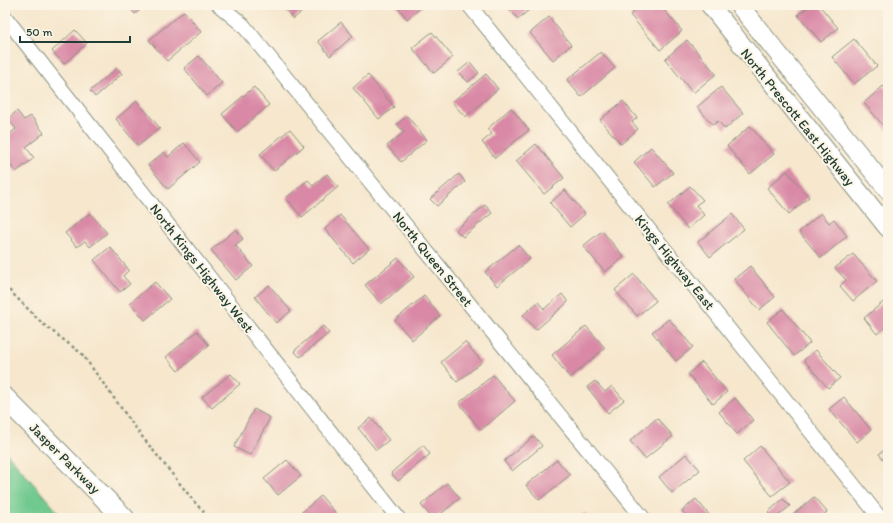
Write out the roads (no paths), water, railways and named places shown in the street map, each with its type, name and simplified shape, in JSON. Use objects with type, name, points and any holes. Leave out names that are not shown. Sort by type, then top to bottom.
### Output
[{"type":"main road","name":"Jasper Parkway","points":[[5,398],[124,518]]},
{"type":"street","name":"North Queen Street","points":[[219,5],[243,25],[643,518]]},
{"type":"street","name":"Kings Highway East","points":[[469,5],[880,518]]},
{"type":"street","name":"North Prescott East Highway","points":[[710,5],[888,228]]},
{"type":"street","name":"North Prescott East Highway","points":[[739,5],[888,190]]},
{"type":"street","name":"North Kings Highway West","points":[[5,17],[398,518]]}]
